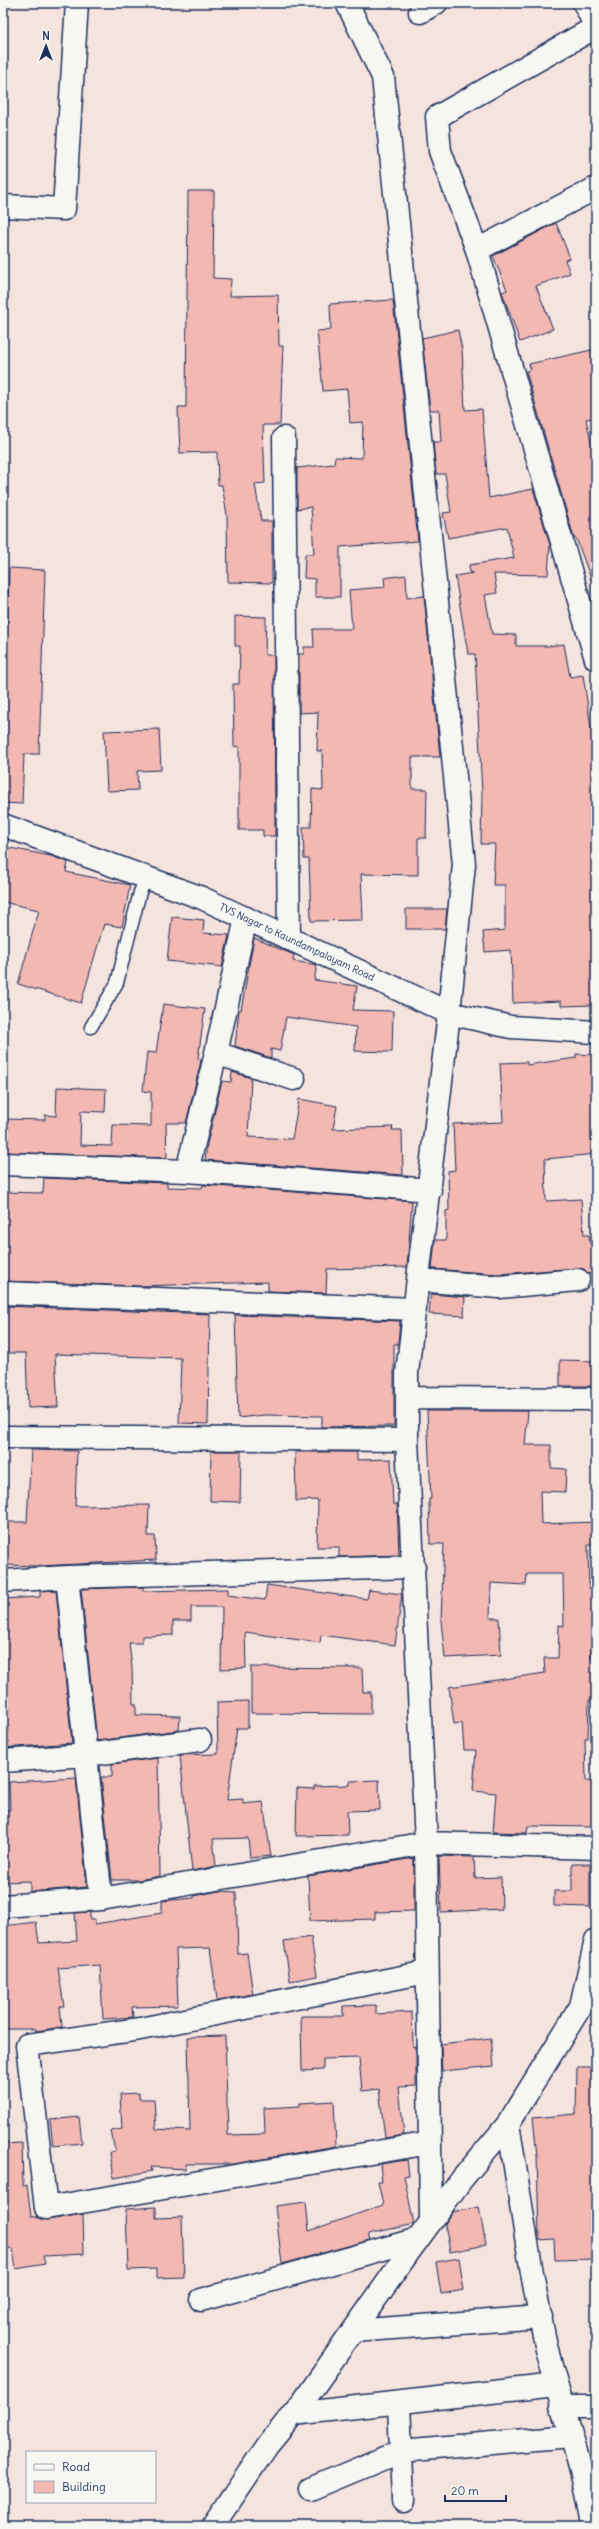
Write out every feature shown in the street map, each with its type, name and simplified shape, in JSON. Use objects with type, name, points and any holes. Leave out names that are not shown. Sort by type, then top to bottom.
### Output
[{"type":"street","points":[[3,206],[64,209],[77,3]]},
{"type":"street","points":[[347,3],[382,77],[464,864],[450,1013],[430,1190],[406,1373],[408,1398],[407,1440],[426,1843],[431,2221]]},
{"type":"street","points":[[584,3],[596,27],[437,117],[440,151],[477,250],[596,659]]},
{"type":"street","points":[[477,250],[596,188]]},
{"type":"street","points":[[284,438],[289,938]]},
{"type":"street","name":"TVS Nagar to Kaundampalayam Road","points":[[3,825],[202,898],[450,1013],[511,1027],[596,1032]]},
{"type":"street","points":[[187,1171],[216,1052],[246,918]]},
{"type":"street","points":[[216,1052],[294,1079]]},
{"type":"street","points":[[3,1164],[187,1171],[430,1190]]},
{"type":"street","points":[[418,1280],[499,1287],[578,1280]]},
{"type":"street","points":[[3,1293],[415,1309]]},
{"type":"street","points":[[408,1398],[596,1398]]},
{"type":"street","points":[[3,1436],[407,1440]]},
{"type":"street","points":[[3,1581],[67,1577],[414,1567]]},
{"type":"street","points":[[67,1577],[101,1899]]},
{"type":"street","points":[[3,1761],[86,1755],[200,1740]]},
{"type":"street","points":[[3,1906],[101,1899],[426,1843],[596,1848]]},
{"type":"street","points":[[213,2526],[267,2446],[293,2414],[431,2221],[462,2179],[508,2124],[582,2006],[596,1940]]},
{"type":"street","points":[[427,1972],[140,2029],[27,2045],[46,2208],[430,2143]]},
{"type":"street","points":[[508,2124],[541,2317],[556,2385],[571,2436],[589,2467],[592,2526]]},
{"type":"street","points":[[200,2300],[418,2239]]},
{"type":"street","points":[[352,2331],[541,2317]]},
{"type":"street","points":[[293,2414],[556,2385]]},
{"type":"street","points":[[399,2403],[403,2501]]},
{"type":"street","points":[[562,2408],[596,2407]]},
{"type":"street","points":[[310,2489],[401,2451],[571,2436]]},
{"type":"lane","points":[[91,1027],[117,983],[140,892],[147,877]]},
{"type":"building","points":[[188,191],[214,191],[213,278],[231,279],[230,296],[278,295],[279,346],[283,346],[280,425],[263,425],[265,483],[255,484],[261,521],[272,521],[272,583],[228,582],[227,515],[222,485],[218,485],[217,452],[180,453],[178,407],[186,407]]},
{"type":"building","points":[[556,223],[570,258],[565,260],[570,273],[536,286],[553,329],[520,342],[502,292],[507,290],[493,256]]},
{"type":"building","points":[[393,300],[418,541],[340,547],[340,597],[315,597],[315,579],[304,578],[305,554],[314,554],[311,507],[297,509],[297,468],[334,464],[335,457],[362,458],[363,422],[350,423],[347,389],[323,391],[317,331],[331,330],[330,304]]},
{"type":"building","points":[[458,330],[462,350],[465,410],[482,409],[489,498],[533,489],[550,545],[548,575],[494,574],[497,593],[485,595],[492,634],[516,635],[516,646],[548,646],[564,644],[570,677],[583,675],[593,740],[596,740],[596,1005],[561,1006],[561,1001],[513,1003],[511,950],[485,952],[483,932],[505,930],[505,885],[493,885],[495,844],[481,844],[482,794],[475,654],[468,654],[455,576],[473,573],[470,573],[469,565],[514,558],[507,527],[448,538],[443,513],[451,512],[445,474],[436,474],[433,442],[441,442],[439,410],[430,410],[422,338]]},
{"type":"building","points":[[596,349],[596,418],[586,419],[596,465],[594,587],[576,538],[574,538],[526,371],[531,370],[529,364]]},
{"type":"building","points":[[9,568],[45,570],[39,754],[24,754],[22,804],[3,803]]},
{"type":"building","points":[[406,575],[407,598],[424,596],[440,757],[412,757],[412,789],[427,789],[426,838],[418,838],[418,875],[361,874],[363,920],[311,921],[309,859],[304,859],[303,827],[311,827],[312,789],[323,790],[322,751],[317,751],[318,712],[299,713],[299,654],[304,654],[304,647],[314,647],[313,629],[352,629],[349,590],[385,587],[384,578]]},
{"type":"building","points":[[235,616],[266,617],[265,655],[274,655],[275,836],[263,836],[263,830],[239,830],[239,746],[234,747],[233,684],[239,684],[240,646],[235,646]]},
{"type":"building","points":[[159,729],[161,770],[137,771],[138,790],[107,791],[104,731]]},
{"type":"building","points":[[5,847],[51,856],[68,862],[66,872],[130,885],[122,927],[104,924],[81,1003],[18,984],[39,910],[3,902]]},
{"type":"building","points":[[406,909],[447,909],[445,929],[406,929]]},
{"type":"building","points":[[172,917],[204,920],[203,933],[229,935],[222,967],[167,961]]},
{"type":"building","points":[[254,938],[294,955],[293,961],[317,965],[314,980],[357,986],[353,1010],[393,1011],[392,1052],[355,1051],[356,1027],[286,1017],[280,1051],[271,1049],[271,1058],[235,1046],[239,1010],[241,1010]]},
{"type":"building","points":[[163,1004],[205,1009],[198,1058],[201,1059],[200,1065],[186,1123],[166,1123],[167,1158],[3,1152],[3,1119],[45,1120],[45,1115],[56,1116],[57,1087],[106,1089],[105,1112],[81,1111],[80,1145],[112,1146],[113,1125],[151,1126],[151,1092],[143,1091],[147,1052],[156,1053]]},
{"type":"building","points":[[576,1054],[596,1055],[596,1154],[545,1159],[546,1201],[581,1199],[584,1235],[589,1235],[590,1244],[596,1244],[596,1274],[589,1274],[584,1269],[577,1268],[499,1274],[432,1269],[435,1240],[446,1240],[446,1211],[449,1210],[448,1171],[455,1170],[453,1124],[503,1122],[500,1063],[527,1062],[527,1065],[576,1058]]},
{"type":"building","points":[[232,1072],[251,1078],[248,1137],[292,1139],[299,1099],[337,1106],[333,1129],[393,1127],[392,1130],[402,1130],[403,1175],[205,1160],[207,1144],[222,1081],[231,1082]]},
{"type":"building","points":[[44,1178],[167,1183],[167,1187],[202,1188],[203,1185],[412,1201],[407,1267],[327,1269],[326,1293],[268,1291],[268,1282],[139,1286],[3,1281],[3,1192],[43,1193]]},
{"type":"building","points":[[431,1294],[465,1297],[464,1316],[429,1314]]},
{"type":"building","points":[[3,1306],[210,1314],[208,1424],[179,1423],[181,1358],[55,1354],[58,1407],[28,1408],[26,1353],[3,1353]]},
{"type":"building","points":[[235,1315],[400,1321],[398,1344],[394,1344],[394,1426],[322,1427],[322,1416],[264,1415],[238,1418]]},
{"type":"building","points":[[560,1360],[596,1361],[596,1386],[560,1386]]},
{"type":"building","points":[[427,1411],[528,1411],[525,1445],[551,1445],[551,1468],[566,1469],[565,1492],[540,1491],[541,1524],[596,1522],[596,1544],[588,1544],[589,1588],[596,1588],[596,1612],[592,1612],[591,1658],[595,1657],[596,1700],[589,1700],[588,1738],[585,1738],[586,1781],[594,1782],[595,1827],[528,1826],[527,1833],[493,1832],[496,1793],[473,1791],[476,1750],[464,1750],[462,1723],[454,1724],[449,1687],[545,1673],[544,1658],[558,1658],[559,1625],[564,1626],[563,1574],[527,1574],[526,1585],[491,1583],[490,1618],[499,1618],[501,1655],[445,1658],[441,1621],[444,1544],[430,1544],[429,1499],[431,1499]]},
{"type":"building","points":[[31,1450],[77,1451],[75,1506],[149,1505],[148,1536],[155,1536],[156,1560],[39,1566],[3,1565],[3,1522],[27,1522]]},
{"type":"building","points":[[211,1451],[241,1451],[240,1502],[210,1501]]},
{"type":"building","points":[[295,1452],[357,1452],[357,1460],[391,1459],[393,1504],[397,1504],[399,1555],[339,1557],[339,1547],[317,1547],[318,1500],[296,1501]]},
{"type":"building","points":[[267,1585],[367,1599],[369,1590],[402,1594],[395,1645],[321,1635],[320,1643],[245,1632],[246,1668],[221,1669],[222,1607],[191,1607],[191,1621],[173,1621],[173,1635],[142,1636],[142,1643],[129,1643],[132,1668],[133,1704],[136,1704],[136,1715],[180,1716],[179,1730],[97,1741],[81,1589],[143,1587],[143,1591],[228,1589],[228,1595],[265,1600]]},
{"type":"building","points":[[56,1590],[72,1743],[3,1748],[3,1599],[40,1597],[40,1591]]},
{"type":"building","points":[[251,1667],[362,1668],[363,1692],[371,1692],[371,1714],[251,1713]]},
{"type":"building","points":[[248,1701],[248,1728],[237,1728],[227,1800],[243,1799],[243,1804],[263,1802],[271,1856],[250,1858],[248,1838],[213,1839],[216,1866],[192,1871],[180,1755],[218,1754],[217,1702]]},
{"type":"building","points":[[158,1758],[160,1876],[139,1880],[112,1880],[101,1777],[112,1777],[112,1764]]},
{"type":"building","points":[[76,1778],[87,1887],[30,1892],[30,1881],[3,1882],[3,1810],[10,1810],[9,1782]]},
{"type":"building","points":[[379,1780],[380,1810],[347,1811],[348,1835],[296,1836],[297,1788],[314,1789],[314,1786],[350,1785],[350,1781]]},
{"type":"building","points":[[439,1856],[474,1857],[475,1878],[501,1877],[502,1909],[441,1912]]},
{"type":"building","points":[[414,1858],[414,1911],[375,1912],[375,1919],[310,1921],[308,1876]]},
{"type":"building","points":[[572,1864],[590,1864],[590,1907],[554,1906],[554,1891],[572,1891]]},
{"type":"building","points":[[219,1891],[236,1892],[238,1954],[247,1953],[253,1994],[217,2000],[210,1948],[176,1949],[178,2006],[132,2007],[133,2017],[103,2019],[100,1965],[58,1968],[64,2006],[60,2006],[62,2027],[36,2031],[36,2029],[3,2029],[3,1926],[36,1922],[39,1943],[77,1941],[75,1913],[90,1912],[90,1919],[95,1919],[95,1924],[162,1913],[162,1901],[194,1898],[194,1896]]},
{"type":"building","points":[[311,1937],[317,1976],[290,1981],[284,1941]]},
{"type":"building","points":[[376,2005],[376,2014],[412,2012],[413,2047],[416,2046],[416,2086],[399,2087],[404,2135],[385,2138],[379,2089],[362,2091],[359,2058],[323,2059],[323,2070],[302,2071],[301,2016],[343,2016],[343,2006]]},
{"type":"building","points":[[225,2036],[228,2135],[265,2134],[264,2108],[300,2106],[300,2103],[334,2101],[336,2146],[234,2164],[186,2164],[186,2169],[151,2167],[152,2171],[114,2178],[110,2152],[115,2151],[111,2131],[122,2129],[120,2094],[139,2093],[139,2099],[154,2099],[156,2129],[190,2131],[188,2037]]},
{"type":"building","points":[[491,2038],[494,2066],[442,2071],[441,2044]]},
{"type":"building","points":[[577,2067],[596,2067],[595,2259],[555,2260],[554,2239],[539,2240],[537,2155],[533,2118],[576,2114]]},
{"type":"building","points":[[79,2117],[82,2143],[53,2146],[50,2120]]},
{"type":"building","points":[[22,2143],[23,2186],[27,2185],[31,2216],[48,2220],[83,2214],[84,2254],[43,2256],[45,2264],[16,2269],[13,2249],[3,2250],[3,2144]]},
{"type":"building","points":[[407,2160],[409,2175],[404,2176],[414,2224],[368,2234],[370,2240],[282,2264],[275,2206],[306,2202],[309,2231],[383,2205],[378,2182],[382,2182],[380,2164]]},
{"type":"building","points":[[156,2207],[156,2218],[182,2217],[184,2277],[157,2278],[157,2269],[128,2270],[126,2209]]},
{"type":"building","points":[[479,2207],[486,2245],[450,2252],[445,2224],[453,2212]]},
{"type":"building","points":[[459,2258],[464,2290],[441,2294],[436,2262]]}]
